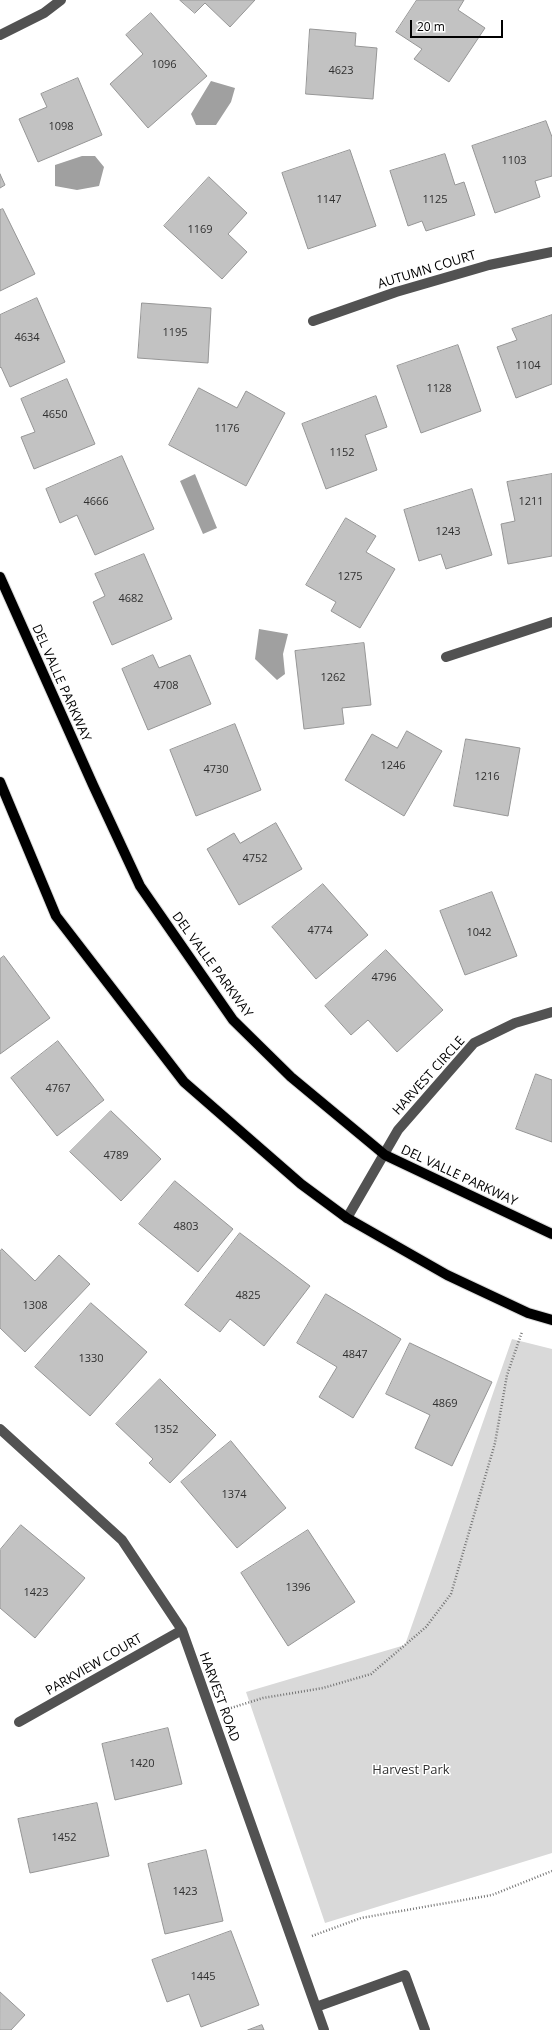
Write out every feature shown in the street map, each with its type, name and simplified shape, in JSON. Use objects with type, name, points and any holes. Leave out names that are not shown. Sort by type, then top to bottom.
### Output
[{"type":"main road","name":"DEL VALLE PARKWAY","points":[[0,577],[92,785],[140,886],[233,1020],[291,1077],[385,1155],[552,1234]]},
{"type":"main road","points":[[0,782],[56,916],[184,1082],[301,1184],[347,1218],[448,1275],[528,1313],[552,1320]]},
{"type":"street","points":[[0,35],[44,13],[61,0]]},
{"type":"street","name":"AUTUMN COURT","points":[[313,321],[396,292],[489,265],[552,252]]},
{"type":"street","points":[[446,657],[552,622]]},
{"type":"street","name":"HARVEST CIRCLE","points":[[347,1218],[385,1155],[398,1130],[474,1043],[515,1023],[552,1012]]},
{"type":"street","name":"HARVEST ROAD","points":[[0,1428],[122,1540],[182,1630],[324,2030]]},
{"type":"street","name":"PARKVIEW COURT","points":[[19,1722],[182,1630]]},
{"type":"street","points":[[316,2007],[405,1975],[425,2030]]},
{"type":"path","points":[[211,1714],[263,1698],[323,1688],[371,1674],[426,1627],[451,1594],[495,1443],[507,1375],[528,1313]]},
{"type":"path","points":[[293,1943],[361,1918],[492,1895],[552,1871]]},
{"type":"green space","name":"Harvest Park","points":[[512,1339],[552,1349],[552,1853],[325,1923],[246,1692],[405,1645]]},
{"type":"shaded area","points":[[211,81],[235,88],[231,102],[216,125],[196,125],[191,114]]},
{"type":"shaded area","points":[[82,156],[95,156],[104,167],[99,186],[77,190],[55,186],[55,165]]},
{"type":"shaded area","points":[[195,474],[217,528],[203,534],[180,481]]},
{"type":"shaded area","points":[[259,629],[288,634],[283,654],[285,674],[277,680],[255,659]]},
{"type":"building","points":[[180,0],[255,0],[230,27],[205,3],[195,13]]},
{"type":"building","points":[[417,0],[464,0],[458,10],[485,28],[449,82],[414,59],[422,49],[396,32]]},
{"type":"building","points":[[151,13],[207,76],[148,128],[110,84],[143,54],[126,35]]},
{"type":"building","points":[[310,29],[356,33],[355,46],[377,48],[373,99],[306,94]]},
{"type":"building","points":[[78,78],[102,135],[38,162],[19,119],[47,107],[41,94]]},
{"type":"building","points":[[546,121],[552,137],[552,176],[535,181],[540,197],[495,213],[472,146]]},
{"type":"building","points":[[350,150],[376,226],[308,249],[282,173]]},
{"type":"building","points":[[445,154],[455,185],[464,182],[475,215],[426,231],[422,221],[408,226],[390,171]]},
{"type":"building","points":[[0,174],[5,185],[0,188]]},
{"type":"building","points":[[209,177],[247,213],[228,234],[247,252],[222,279],[164,226]]},
{"type":"building","points":[[3,209],[35,274],[0,291],[0,210]]},
{"type":"building","points":[[37,298],[65,362],[10,387],[1,367],[0,368],[0,315]]},
{"type":"building","points":[[142,303],[211,308],[208,363],[138,358]]},
{"type":"building","points":[[552,315],[552,384],[516,398],[497,347],[517,340],[512,329]]},
{"type":"building","points":[[458,345],[481,411],[421,433],[397,366]]},
{"type":"building","points":[[67,379],[95,444],[34,469],[21,437],[35,432],[21,399]]},
{"type":"building","points":[[199,388],[237,408],[246,391],[285,413],[246,486],[169,445]]},
{"type":"building","points":[[376,396],[387,427],[365,435],[377,470],[326,489],[302,424]]},
{"type":"building","points":[[122,456],[154,529],[95,555],[77,515],[60,523],[46,489]]},
{"type":"building","points":[[552,474],[552,556],[508,564],[501,524],[515,521],[507,482]]},
{"type":"building","points":[[472,489],[492,555],[446,569],[441,554],[419,561],[404,510]]},
{"type":"building","points":[[346,518],[376,536],[366,552],[395,569],[360,628],[331,611],[336,602],[306,585]]},
{"type":"building","points":[[144,554],[172,619],[112,645],[93,602],[105,596],[95,574]]},
{"type":"building","points":[[364,643],[371,705],[342,708],[344,724],[304,729],[295,651]]},
{"type":"building","points":[[153,655],[159,668],[190,655],[211,704],[148,730],[122,669]]},
{"type":"building","points":[[235,724],[261,790],[196,816],[170,750]]},
{"type":"building","points":[[407,731],[442,751],[404,816],[345,780],[372,734],[397,748]]},
{"type":"building","points":[[466,739],[520,748],[508,816],[454,806]]},
{"type":"building","points":[[276,823],[302,869],[239,905],[207,849],[234,833],[240,843]]},
{"type":"building","points":[[323,884],[368,935],[316,979],[272,927]]},
{"type":"building","points":[[492,892],[517,956],[465,975],[440,911]]},
{"type":"building","points":[[386,950],[443,1010],[397,1052],[368,1020],[351,1035],[325,1006]]},
{"type":"building","points":[[4,956],[50,1018],[0,1054],[0,959]]},
{"type":"building","points":[[58,1041],[104,1100],[57,1136],[11,1078]]},
{"type":"building","points":[[536,1074],[552,1080],[552,1142],[516,1129]]},
{"type":"building","points":[[111,1111],[161,1159],[121,1201],[70,1152]]},
{"type":"building","points":[[175,1181],[233,1229],[198,1272],[139,1224]]},
{"type":"building","points":[[240,1233],[310,1286],[264,1346],[230,1319],[220,1332],[185,1305]]},
{"type":"building","points":[[2,1249],[35,1281],[59,1255],[90,1284],[25,1352],[0,1328],[0,1252]]},
{"type":"building","points":[[326,1294],[401,1339],[353,1418],[319,1397],[337,1367],[297,1343]]},
{"type":"building","points":[[91,1303],[147,1352],[90,1416],[35,1367]]},
{"type":"building","points":[[410,1343],[492,1382],[452,1466],[415,1448],[430,1415],[386,1394]]},
{"type":"building","points":[[160,1379],[216,1435],[170,1483],[149,1463],[153,1459],[116,1424]]},
{"type":"building","points":[[231,1441],[286,1508],[237,1548],[181,1482]]},
{"type":"building","points":[[21,1525],[85,1578],[35,1638],[0,1608],[0,1550]]},
{"type":"building","points":[[308,1530],[355,1602],[288,1646],[241,1573]]},
{"type":"building","points":[[168,1728],[182,1784],[115,1800],[102,1744]]},
{"type":"building","points":[[97,1803],[109,1856],[30,1873],[18,1819]]},
{"type":"building","points":[[206,1850],[223,1921],[165,1934],[148,1864]]},
{"type":"building","points":[[231,1931],[259,2005],[201,2027],[189,1994],[167,2002],[152,1960]]},
{"type":"building","points":[[0,1992],[25,2015],[11,2030],[0,2030]]},
{"type":"building","points":[[262,2025],[264,2030],[248,2030]]}]
